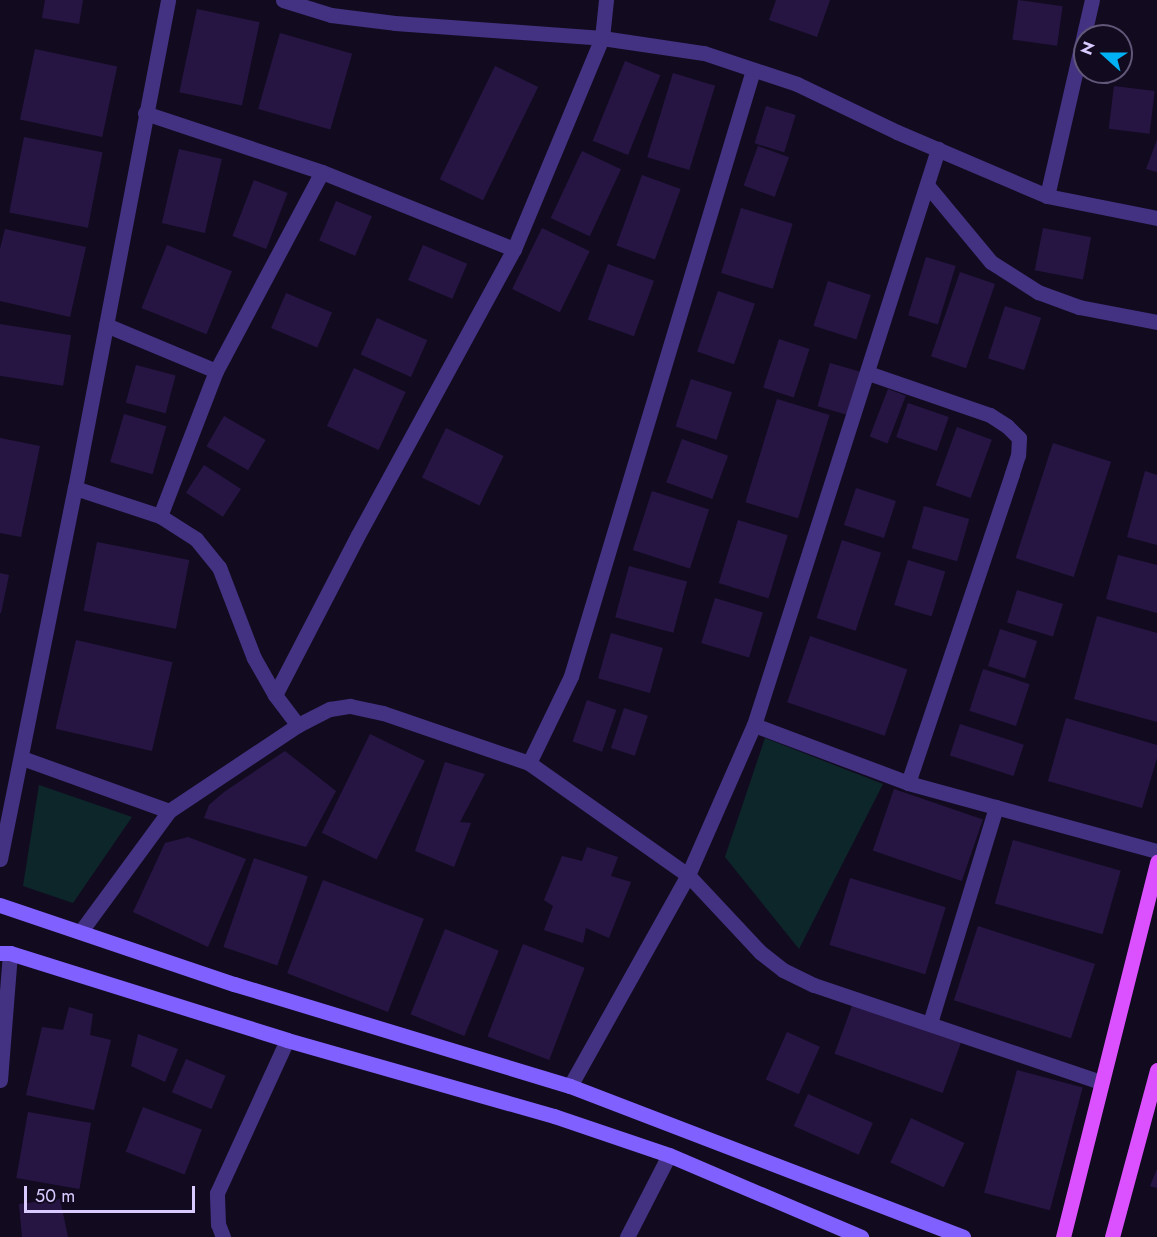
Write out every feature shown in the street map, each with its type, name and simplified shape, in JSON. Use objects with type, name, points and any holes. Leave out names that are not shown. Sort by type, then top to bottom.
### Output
[{"type":"main road","points":[[1063,1237],[1157,861]]},
{"type":"main road","points":[[0,905],[234,984],[570,1086],[963,1237]]},
{"type":"main road","points":[[5,953],[287,1040],[554,1116],[669,1155],[861,1237]]},
{"type":"main road","points":[[1112,1237],[1156,1077]]},
{"type":"street","points":[[0,857],[22,758],[75,488],[168,0]]},
{"type":"street","points":[[283,0],[331,15],[395,23],[602,38],[704,52],[797,84],[1047,196],[1157,218]]},
{"type":"street","points":[[275,695],[358,535],[514,249],[602,38],[606,0]]},
{"type":"street","points":[[1047,196],[1092,0]]},
{"type":"street","points":[[529,763],[571,676],[753,70]]},
{"type":"street","points":[[145,113],[322,172],[514,249]]},
{"type":"street","points":[[570,1086],[688,875],[754,725],[938,149]]},
{"type":"street","points":[[160,516],[216,371],[322,172]]},
{"type":"street","points":[[927,185],[991,262],[1038,292],[1079,307],[1157,322]]},
{"type":"street","points":[[106,325],[216,371]]},
{"type":"street","points":[[868,373],[990,415],[1007,426],[1019,438],[1018,455],[1012,474],[908,783]]},
{"type":"street","points":[[75,488],[160,516],[196,539],[219,567],[254,658],[275,695],[298,725]]},
{"type":"street","points":[[81,931],[169,811],[298,725],[330,709],[350,706],[383,713],[529,763],[688,875],[760,952],[783,970],[814,985],[1101,1082]]},
{"type":"street","points":[[754,725],[908,783],[1157,851]]},
{"type":"street","points":[[22,758],[169,811]]},
{"type":"street","points":[[930,1023],[996,807]]},
{"type":"street","points":[[0,1080],[5,953]]},
{"type":"street","points":[[223,1237],[218,1224],[217,1192],[287,1040]]},
{"type":"street","points":[[627,1237],[669,1155]]},
{"type":"green space","points":[[765,738],[883,784],[799,949],[725,857]]},
{"type":"green space","points":[[39,785],[132,817],[73,903],[23,886]]},
{"type":"building","points":[[45,0],[83,0],[79,24],[42,18]]},
{"type":"building","points":[[776,0],[830,0],[817,37],[769,20]]},
{"type":"building","points":[[1018,0],[1063,6],[1057,46],[1012,40]]},
{"type":"building","points":[[197,9],[260,22],[242,105],[179,92]]},
{"type":"building","points":[[280,33],[352,54],[330,130],[258,109]]},
{"type":"building","points":[[35,49],[117,66],[102,137],[20,119]]},
{"type":"building","points":[[625,61],[660,75],[628,155],[593,141]]},
{"type":"building","points":[[495,66],[538,87],[483,200],[440,179]]},
{"type":"building","points":[[673,73],[715,86],[689,170],[647,157]]},
{"type":"building","points":[[1114,86],[1155,91],[1149,134],[1109,129]]},
{"type":"building","points":[[766,106],[796,115],[784,152],[755,143]]},
{"type":"building","points":[[24,137],[103,152],[88,228],[9,213]]},
{"type":"building","points":[[1157,140],[1157,172],[1146,169]]},
{"type":"building","points":[[758,146],[789,157],[775,197],[744,185]]},
{"type":"building","points":[[179,149],[222,159],[205,233],[162,223]]},
{"type":"building","points":[[582,151],[621,169],[590,236],[551,218]]},
{"type":"building","points":[[642,175],[681,189],[655,259],[616,245]]},
{"type":"building","points":[[254,180],[288,193],[266,249],[232,236]]},
{"type":"building","points":[[336,201],[372,216],[355,256],[319,241]]},
{"type":"building","points":[[741,208],[793,224],[773,289],[721,273]]},
{"type":"building","points":[[542,228],[590,251],[560,312],[512,289]]},
{"type":"building","points":[[1043,228],[1091,237],[1083,280],[1035,270]]},
{"type":"building","points":[[5,229],[86,247],[70,317],[0,301],[0,249]]},
{"type":"building","points":[[167,245],[232,271],[206,334],[142,308]]},
{"type":"building","points":[[423,245],[467,264],[452,299],[408,280]]},
{"type":"building","points":[[926,257],[956,266],[938,324],[908,315]]},
{"type":"building","points":[[608,264],[654,281],[634,336],[588,319]]},
{"type":"building","points":[[960,272],[995,284],[966,368],[931,356]]},
{"type":"building","points":[[828,281],[871,295],[856,340],[813,326]]},
{"type":"building","points":[[718,291],[755,304],[734,364],[697,352]]},
{"type":"building","points":[[286,293],[332,313],[317,348],[271,328]]},
{"type":"building","points":[[1005,306],[1041,318],[1024,370],[988,358]]},
{"type":"building","points":[[377,318],[427,340],[411,377],[361,355]]},
{"type":"building","points":[[0,324],[71,335],[63,386],[0,376]]},
{"type":"building","points":[[779,339],[809,349],[794,397],[763,388]]},
{"type":"building","points":[[830,363],[864,373],[851,416],[818,406]]},
{"type":"building","points":[[136,365],[176,376],[166,413],[126,403]]},
{"type":"building","points":[[354,368],[406,392],[379,450],[327,426]]},
{"type":"building","points":[[691,379],[732,392],[716,440],[676,427]]},
{"type":"building","points":[[888,389],[906,396],[887,443],[870,437]]},
{"type":"building","points":[[777,399],[830,415],[798,518],[745,502]]},
{"type":"building","points":[[908,403],[949,417],[937,451],[896,437]]},
{"type":"building","points":[[124,414],[166,426],[153,474],[110,462]]},
{"type":"building","points":[[224,416],[266,440],[248,470],[206,446]]},
{"type":"building","points":[[957,427],[992,440],[971,498],[936,485]]},
{"type":"building","points":[[446,428],[504,456],[479,505],[422,477]]},
{"type":"building","points":[[0,438],[40,446],[21,537],[0,533]]},
{"type":"building","points":[[682,439],[728,456],[712,499],[666,482]]},
{"type":"building","points":[[1053,443],[1111,462],[1074,577],[1016,558]]},
{"type":"building","points":[[204,465],[241,489],[223,517],[186,493]]},
{"type":"building","points":[[1145,471],[1157,475],[1157,545],[1127,537]]},
{"type":"building","points":[[856,488],[896,501],[884,538],[844,525]]},
{"type":"building","points":[[652,491],[709,510],[690,569],[633,550]]},
{"type":"building","points":[[924,506],[969,519],[957,561],[912,548]]},
{"type":"building","points":[[738,520],[788,535],[768,598],[719,583]]},
{"type":"building","points":[[842,540],[881,553],[856,631],[817,618]]},
{"type":"building","points":[[97,542],[189,560],[176,629],[84,611]]},
{"type":"building","points":[[1118,555],[1157,565],[1157,613],[1106,599]]},
{"type":"building","points":[[908,560],[945,571],[932,616],[894,605]]},
{"type":"building","points":[[629,566],[687,582],[673,633],[615,617]]},
{"type":"building","points":[[0,573],[9,575],[1,613],[0,613]]},
{"type":"building","points":[[1017,590],[1063,604],[1053,637],[1007,623]]},
{"type":"building","points":[[715,598],[763,613],[749,658],[701,643]]},
{"type":"building","points":[[1097,616],[1157,633],[1157,722],[1074,699]]},
{"type":"building","points":[[1000,629],[1037,641],[1025,678],[988,666]]},
{"type":"building","points":[[611,633],[663,648],[650,693],[598,678]]},
{"type":"building","points":[[810,636],[907,670],[885,736],[787,702]]},
{"type":"building","points":[[76,640],[172,662],[152,751],[56,729]]},
{"type":"building","points":[[983,669],[1030,684],[1016,726],[969,711]]},
{"type":"building","points":[[587,700],[616,710],[602,752],[573,742]]},
{"type":"building","points":[[624,708],[648,716],[635,756],[611,748]]},
{"type":"building","points":[[1066,718],[1157,745],[1157,758],[1142,808],[1048,781]]},
{"type":"building","points":[[960,724],[1024,745],[1014,776],[950,755]]},
{"type":"building","points":[[370,734],[425,761],[377,860],[322,833]]},
{"type":"building","points":[[285,751],[336,791],[306,847],[204,818],[209,805],[224,792]]},
{"type":"building","points":[[445,762],[485,774],[460,822],[471,823],[454,867],[415,851]]},
{"type":"building","points":[[894,789],[983,820],[962,881],[873,850]]},
{"type":"building","points":[[188,837],[246,859],[208,947],[133,912],[165,843]]},
{"type":"building","points":[[1013,840],[1121,871],[1102,934],[995,903]]},
{"type":"building","points":[[587,847],[618,857],[611,876],[631,882],[609,938],[586,928],[583,943],[544,930],[553,906],[544,900],[562,856],[582,861]]},
{"type":"building","points":[[254,858],[308,877],[277,965],[223,947]]},
{"type":"building","points":[[850,878],[946,907],[925,974],[830,945]]},
{"type":"building","points":[[323,880],[424,919],[388,1012],[287,973]]},
{"type":"building","points":[[978,926],[1095,964],[1071,1038],[954,1000]]},
{"type":"building","points":[[445,929],[499,951],[464,1036],[411,1014]]},
{"type":"building","points":[[523,944],[585,968],[549,1060],[488,1036]]},
{"type":"building","points":[[853,1003],[961,1042],[943,1093],[835,1054]]},
{"type":"building","points":[[69,1007],[93,1014],[90,1035],[111,1040],[94,1110],[26,1095],[42,1027],[63,1030]]},
{"type":"building","points":[[787,1032],[820,1047],[799,1094],[766,1080]]},
{"type":"building","points":[[138,1034],[178,1049],[165,1082],[131,1066]]},
{"type":"building","points":[[186,1059],[226,1076],[212,1109],[172,1092]]},
{"type":"building","points":[[1017,1070],[1083,1088],[1050,1210],[984,1193]]},
{"type":"building","points":[[808,1094],[873,1123],[859,1155],[794,1126]]},
{"type":"building","points":[[143,1107],[202,1130],[185,1174],[126,1152]]},
{"type":"building","points":[[28,1112],[91,1123],[79,1189],[16,1178]]},
{"type":"building","points":[[911,1118],[964,1143],[944,1187],[890,1162]]},
{"type":"building","points":[[1157,1169],[1157,1188],[1150,1186]]},
{"type":"building","points":[[60,1199],[68,1237],[22,1237],[19,1204]]}]
